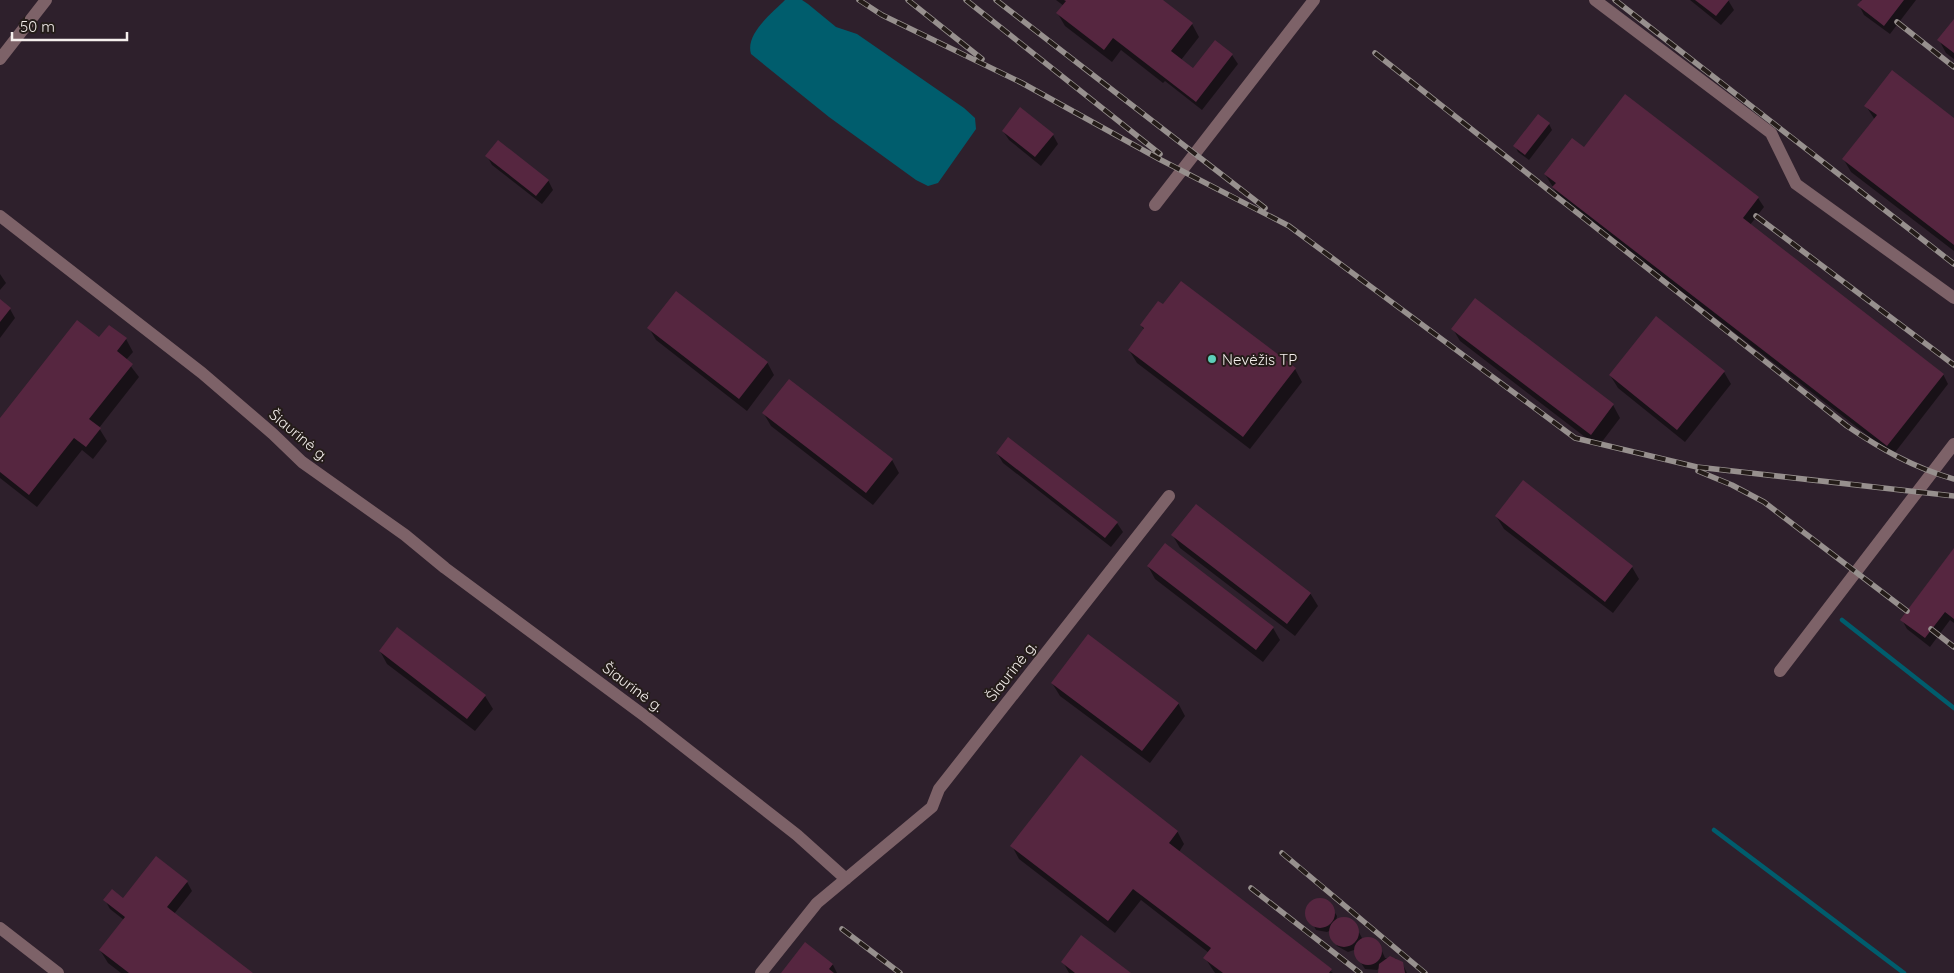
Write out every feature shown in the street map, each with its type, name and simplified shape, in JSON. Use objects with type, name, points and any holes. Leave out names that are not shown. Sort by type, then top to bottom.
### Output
[{"type":"street","points":[[0,59],[46,0]]},
{"type":"street","points":[[1155,205],[1314,0]]},
{"type":"street","points":[[1595,0],[1771,133],[1796,184],[1954,298]]},
{"type":"street","name":"Šiaurinė g.","points":[[0,216],[202,373],[273,434],[302,462],[405,535],[445,568],[646,717],[797,835],[846,879],[932,807],[939,789],[1169,496]]},
{"type":"street","points":[[1780,671],[1954,444]]},
{"type":"street","points":[[761,973],[817,903],[846,879]]},
{"type":"street","points":[[0,928],[58,973]]},
{"type":"shaded area","points":[[0,0],[1954,0],[1954,973],[0,973]]},
{"type":"water","points":[[785,0],[802,0],[836,27],[857,34],[964,108],[975,118],[976,129],[938,183],[928,186],[916,180],[829,117],[751,54],[750,46],[752,39],[761,24]]},
{"type":"building","points":[[1064,0],[1163,0],[1193,23],[1171,51],[1193,68],[1215,40],[1233,54],[1196,102],[1113,38],[1104,50],[1056,13],[1066,1]]},
{"type":"building","points":[[1695,0],[1729,0],[1716,16]]},
{"type":"building","points":[[1862,0],[1904,0],[1884,26],[1857,5]]},
{"type":"building","points":[[1954,19],[1954,53],[1937,40]]},
{"type":"building","points":[[1892,70],[1954,118],[1954,245],[1842,159],[1877,115],[1864,106]]},
{"type":"building","points":[[1625,94],[1759,197],[1743,218],[1944,374],[1887,446],[1552,187],[1556,183],[1544,174],[1572,138],[1584,147]]},
{"type":"building","points":[[1020,107],[1054,134],[1035,157],[1002,131]]},
{"type":"building","points":[[1538,114],[1550,123],[1525,155],[1513,146]]},
{"type":"building","points":[[498,140],[549,180],[536,196],[485,156]]},
{"type":"building","name":"Nevėžis TP","points":[[1181,281],[1296,368],[1243,437],[1128,350],[1144,328],[1140,325],[1158,301],[1163,304]]},
{"type":"building","points":[[676,291],[768,362],[739,399],[647,328]]},
{"type":"building","points":[[1475,298],[1614,404],[1591,435],[1451,329]]},
{"type":"building","points":[[0,299],[11,308],[0,322]]},
{"type":"building","points":[[1656,316],[1725,371],[1677,430],[1609,375]]},
{"type":"building","points":[[77,320],[99,337],[109,325],[127,338],[117,351],[133,364],[89,419],[101,428],[86,447],[74,438],[29,495],[0,472],[0,418]]},
{"type":"building","points":[[789,379],[893,459],[866,493],[762,413]]},
{"type":"building","points":[[1008,437],[1118,522],[1105,538],[996,453]]},
{"type":"building","points":[[1523,480],[1633,566],[1605,602],[1495,516]]},
{"type":"building","points":[[1196,504],[1311,593],[1287,624],[1171,535]]},
{"type":"building","points":[[1165,543],[1274,627],[1256,650],[1147,566]]},
{"type":"building","points":[[1954,548],[1954,619],[1945,612],[1925,638],[1900,620]]},
{"type":"building","points":[[397,627],[486,695],[467,719],[379,651]]},
{"type":"building","points":[[1088,634],[1179,703],[1142,751],[1051,683]]},
{"type":"building","points":[[1081,755],[1178,831],[1169,843],[1332,969],[1329,973],[1223,973],[1203,958],[1211,948],[1133,889],[1108,921],[1010,846]]},
{"type":"building","points":[[156,856],[188,881],[167,907],[253,973],[129,973],[99,950],[125,917],[103,900],[112,889],[123,898]]},
{"type":"building","points":[[1320,898],[1330,903],[1335,913],[1330,923],[1320,928],[1310,923],[1305,913],[1310,903]]},
{"type":"building","points":[[1344,917],[1354,922],[1359,932],[1354,942],[1344,947],[1334,942],[1329,932],[1334,922]]},
{"type":"building","points":[[1081,935],[1131,973],[1075,973],[1061,962]]},
{"type":"building","points":[[1368,937],[1378,941],[1382,951],[1378,961],[1368,965],[1358,961],[1354,951],[1358,941]]},
{"type":"building","points":[[805,942],[833,964],[829,969],[834,973],[781,973]]},
{"type":"building","points":[[1390,956],[1403,962],[1405,973],[1378,973],[1379,964]]},
{"type":"waterway","points":[[1842,620],[1954,708]]},
{"type":"waterway","points":[[1714,830],[1904,973]]},
{"type":"railway","points":[[859,0],[882,15],[1022,83],[1161,160],[1289,226],[1575,438],[1697,467],[1954,496]]},
{"type":"railway","points":[[908,0],[982,59]]},
{"type":"railway","points":[[966,0],[1160,154]]},
{"type":"railway","points":[[996,0],[1265,208]]},
{"type":"railway","points":[[1615,0],[1954,264]]},
{"type":"railway","points":[[1897,22],[1954,67]]},
{"type":"railway","points":[[1375,53],[1847,426],[1898,457],[1939,475],[1954,479]]},
{"type":"railway","points":[[1756,216],[1954,365]]},
{"type":"railway","points":[[1698,471],[1732,485],[1764,502],[1907,611]]},
{"type":"railway","points":[[1931,629],[1954,647]]},
{"type":"railway","points":[[1282,853],[1425,973]]},
{"type":"railway","points":[[1251,888],[1360,973]]},
{"type":"railway","points":[[842,929],[900,973]]},
{"type":"place","name":"Nevėžis TP","points":[[1212,359]]}]
